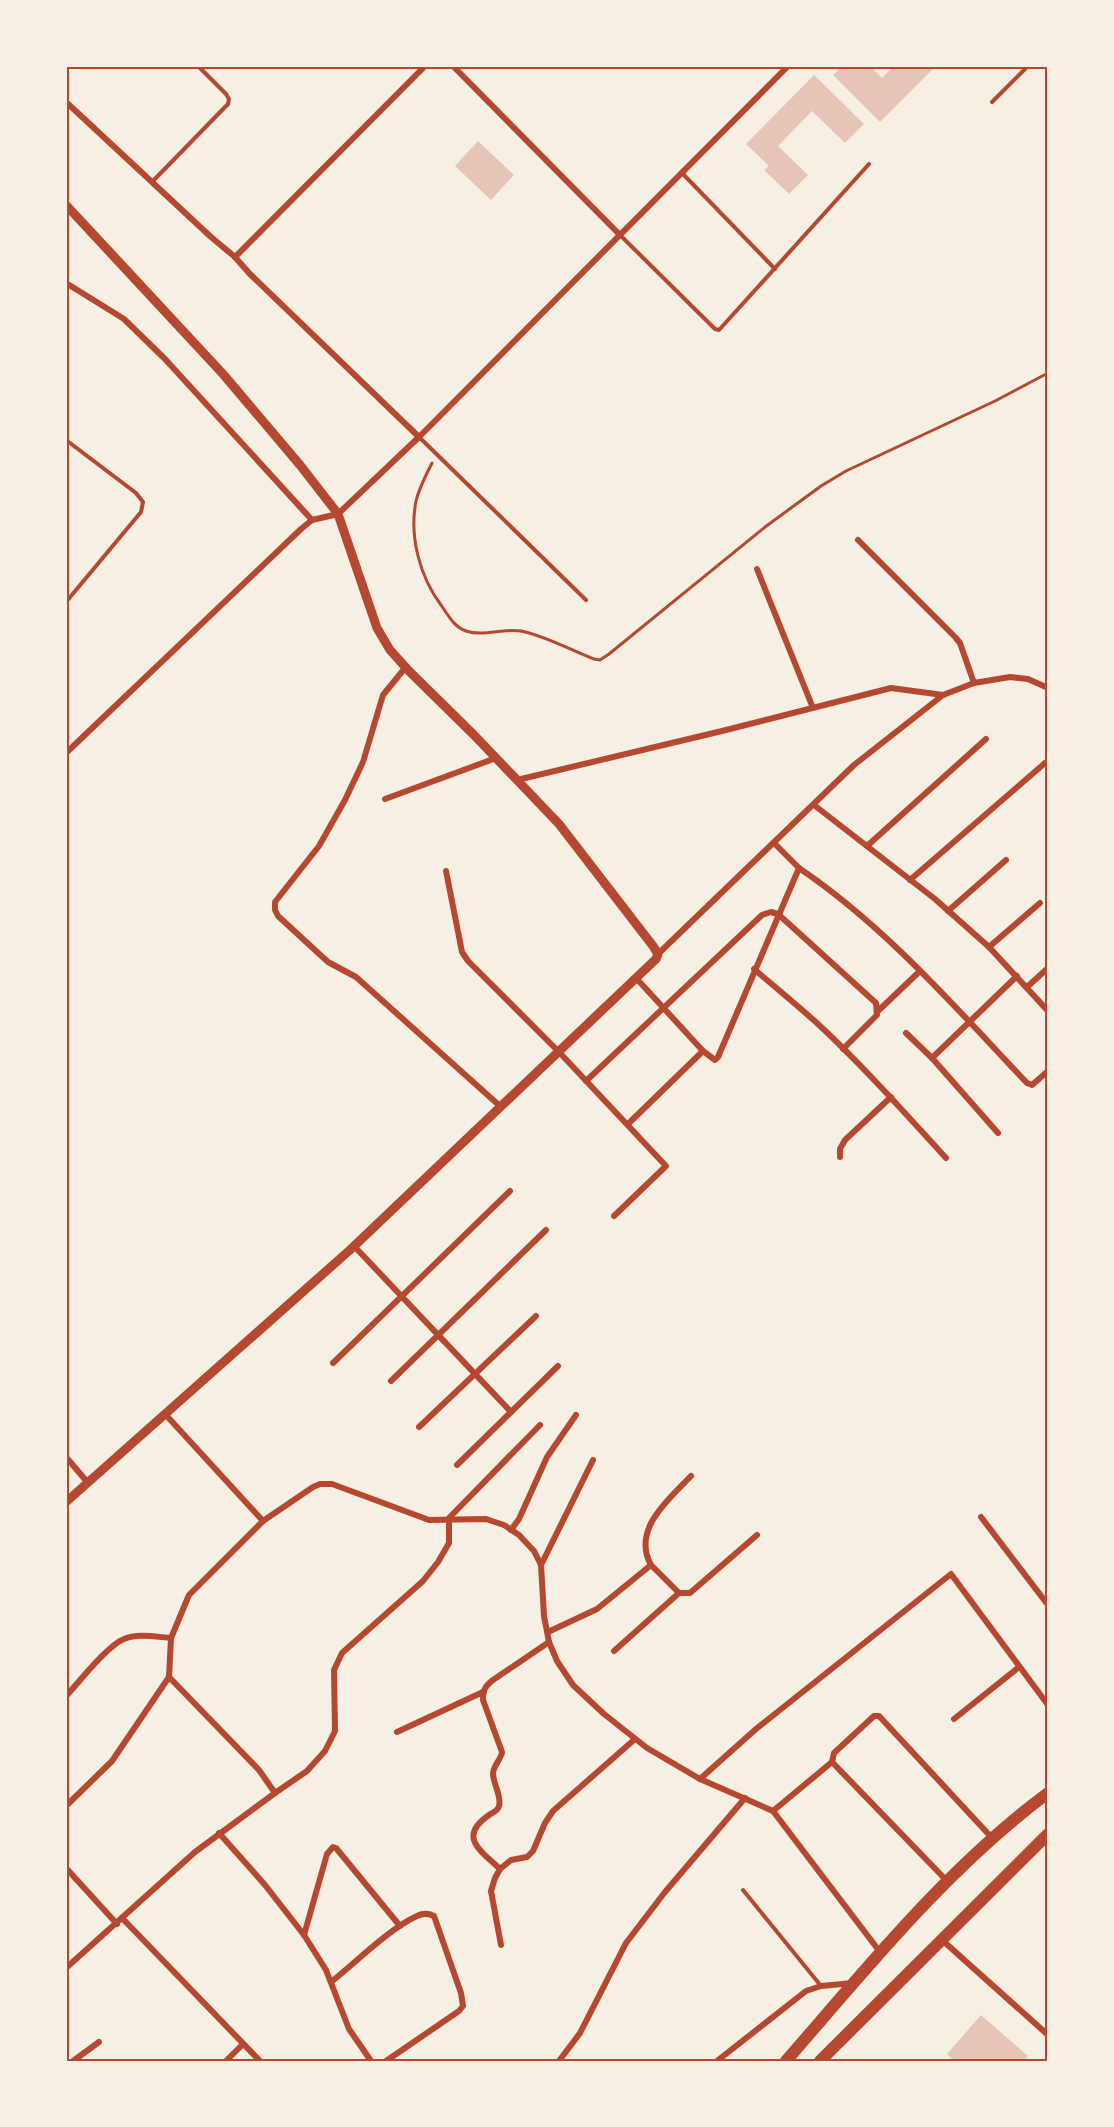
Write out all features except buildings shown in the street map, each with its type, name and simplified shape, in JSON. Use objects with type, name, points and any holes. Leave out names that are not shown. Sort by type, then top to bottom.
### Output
[{"type":"highway","points":[[786,2061],[931,1897],[1020,1814],[1048,1793]]},
{"type":"highway","points":[[820,2061],[1048,1834]]},
{"type":"street","points":[[235,256],[425,66]]},
{"type":"street","points":[[453,66],[619,234]]},
{"type":"street","points":[[66,753],[312,520],[338,514],[419,437],[788,66]]},
{"type":"street","points":[[66,102],[235,256],[249,273],[419,437]]},
{"type":"street","points":[[66,206],[223,374],[300,465],[338,514],[377,628],[390,650],[559,824],[658,954]]},
{"type":"street","points":[[66,284],[124,319],[165,359],[312,520]]},
{"type":"street","points":[[858,540],[960,643],[974,683]]},
{"type":"street","points":[[757,569],[813,708]]},
{"type":"street","points":[[405,668],[384,695],[363,762],[345,800],[319,846],[275,902],[275,910],[328,962],[356,977],[501,1107]]},
{"type":"street","points":[[66,1502],[354,1246],[656,959],[658,954],[775,844],[854,765],[943,695],[974,683],[1010,677],[1028,679],[1048,688]]},
{"type":"street","points":[[517,780],[891,688],[943,695]]},
{"type":"street","points":[[867,846],[986,739]]},
{"type":"street","points":[[385,799],[496,758]]},
{"type":"street","points":[[910,880],[1045,763]]},
{"type":"street","points":[[814,805],[910,880],[989,947],[1048,1011]]},
{"type":"street","points":[[775,844],[799,868],[833,891],[903,953],[1027,1083],[1032,1085],[1036,1083],[1048,1071]]},
{"type":"street","points":[[948,911],[1006,860]]},
{"type":"street","points":[[636,978],[703,1051],[715,1060],[799,868]]},
{"type":"street","points":[[446,871],[462,952],[479,973],[559,1052],[666,1166],[614,1216]]},
{"type":"street","points":[[989,947],[1040,903]]},
{"type":"street","points":[[586,1081],[762,915],[771,912],[778,914],[876,1004],[878,1011]]},
{"type":"street","points":[[1027,987],[1048,968]]},
{"type":"street","points":[[754,969],[818,1024],[891,1097],[946,1158]]},
{"type":"street","points":[[843,1049],[920,971]]},
{"type":"street","points":[[932,1058],[1017,976]]},
{"type":"street","points":[[906,1033],[932,1058],[998,1133]]},
{"type":"street","points":[[627,1124],[703,1051]]},
{"type":"street","points":[[840,1157],[840,1149],[845,1140],[891,1097]]},
{"type":"street","points":[[333,1363],[510,1191]]},
{"type":"street","points":[[391,1381],[546,1230]]},
{"type":"street","points":[[354,1246],[511,1412]]},
{"type":"street","points":[[419,1427],[536,1316]]},
{"type":"street","points":[[457,1465],[558,1366]]},
{"type":"street","points":[[165,1414],[263,1521]]},
{"type":"street","points":[[511,1530],[519,1519],[547,1457],[576,1414]]},
{"type":"street","points":[[66,1968],[195,1852],[307,1771],[325,1751],[335,1731],[334,1670],[342,1653],[423,1581],[449,1543],[449,1518],[540,1425]]},
{"type":"street","points":[[66,1457],[88,1483]]},
{"type":"street","points":[[541,1565],[593,1460]]},
{"type":"street","points":[[680,1593],[651,1565],[647,1557],[646,1539],[651,1520],[692,1476]]},
{"type":"street","points":[[66,1806],[112,1761],[169,1677],[171,1638],[189,1595],[263,1521],[313,1487],[320,1484],[332,1484],[429,1520],[486,1519],[511,1530],[534,1551],[541,1565],[544,1616],[549,1642],[573,1685],[646,1749],[700,1779],[773,1811],[881,1952]]},
{"type":"street","points":[[981,1517],[1048,1605]]},
{"type":"street","points":[[614,1651],[680,1593],[690,1593],[757,1535]]},
{"type":"street","points":[[548,1632],[597,1609],[651,1565]]},
{"type":"street","points":[[700,1779],[756,1729],[949,1575],[953,1575],[1048,1705]]},
{"type":"street","points":[[66,1695],[123,1639],[137,1636],[171,1638]]},
{"type":"street","points":[[500,1869],[479,1849],[473,1839],[473,1829],[499,1807],[493,1774],[502,1752],[483,1700],[483,1692],[486,1685],[549,1642]]},
{"type":"street","points":[[954,1719],[1019,1667]]},
{"type":"street","points":[[169,1677],[259,1770],[275,1793]]},
{"type":"street","points":[[397,1732],[483,1692]]},
{"type":"street","points":[[773,1811],[832,1762],[834,1753],[874,1716],[879,1716],[993,1839]]},
{"type":"street","points":[[501,1945],[491,1891],[500,1869],[511,1860],[527,1857],[533,1851],[553,1811],[635,1739]]},
{"type":"street","points":[[832,1762],[948,1882]]},
{"type":"street","points":[[559,2061],[580,2033],[626,1943],[680,1874],[745,1798]]},
{"type":"street","points":[[219,1833],[265,1885],[304,1935],[327,1970],[349,2029],[370,2061]]},
{"type":"street","points":[[304,1935],[327,1854],[333,1847],[400,1926]]},
{"type":"street","points":[[66,1869],[117,1924]]},
{"type":"street","points":[[331,1982],[400,1926],[428,1913],[435,1916],[461,1993],[463,2006],[386,2061]]},
{"type":"street","points":[[122,1918],[260,2061]]},
{"type":"street","points":[[942,1940],[1048,2035]]},
{"type":"street","points":[[717,2061],[806,1991],[821,1986],[854,1983]]},
{"type":"street","points":[[73,2061],[99,2042]]},
{"type":"street","points":[[226,2061],[243,2044]]},
{"type":"lane","points":[[152,182],[228,104],[229,99],[226,94],[198,66]]},
{"type":"lane","points":[[992,102],[1028,66]]},
{"type":"lane","points":[[619,234],[715,329],[719,330],[869,164]]},
{"type":"lane","points":[[681,172],[775,269]]},
{"type":"lane","points":[[419,437],[585,600]]},
{"type":"lane","points":[[66,440],[136,493],[143,502],[141,512],[66,602]]},
{"type":"lane","points":[[743,1890],[821,1986]]},
{"type":"path","points":[[437,455],[416,502],[417,556],[425,579],[453,622],[467,631],[521,631],[600,660],[765,527],[821,486],[846,471],[995,401],[1048,373]]}]
